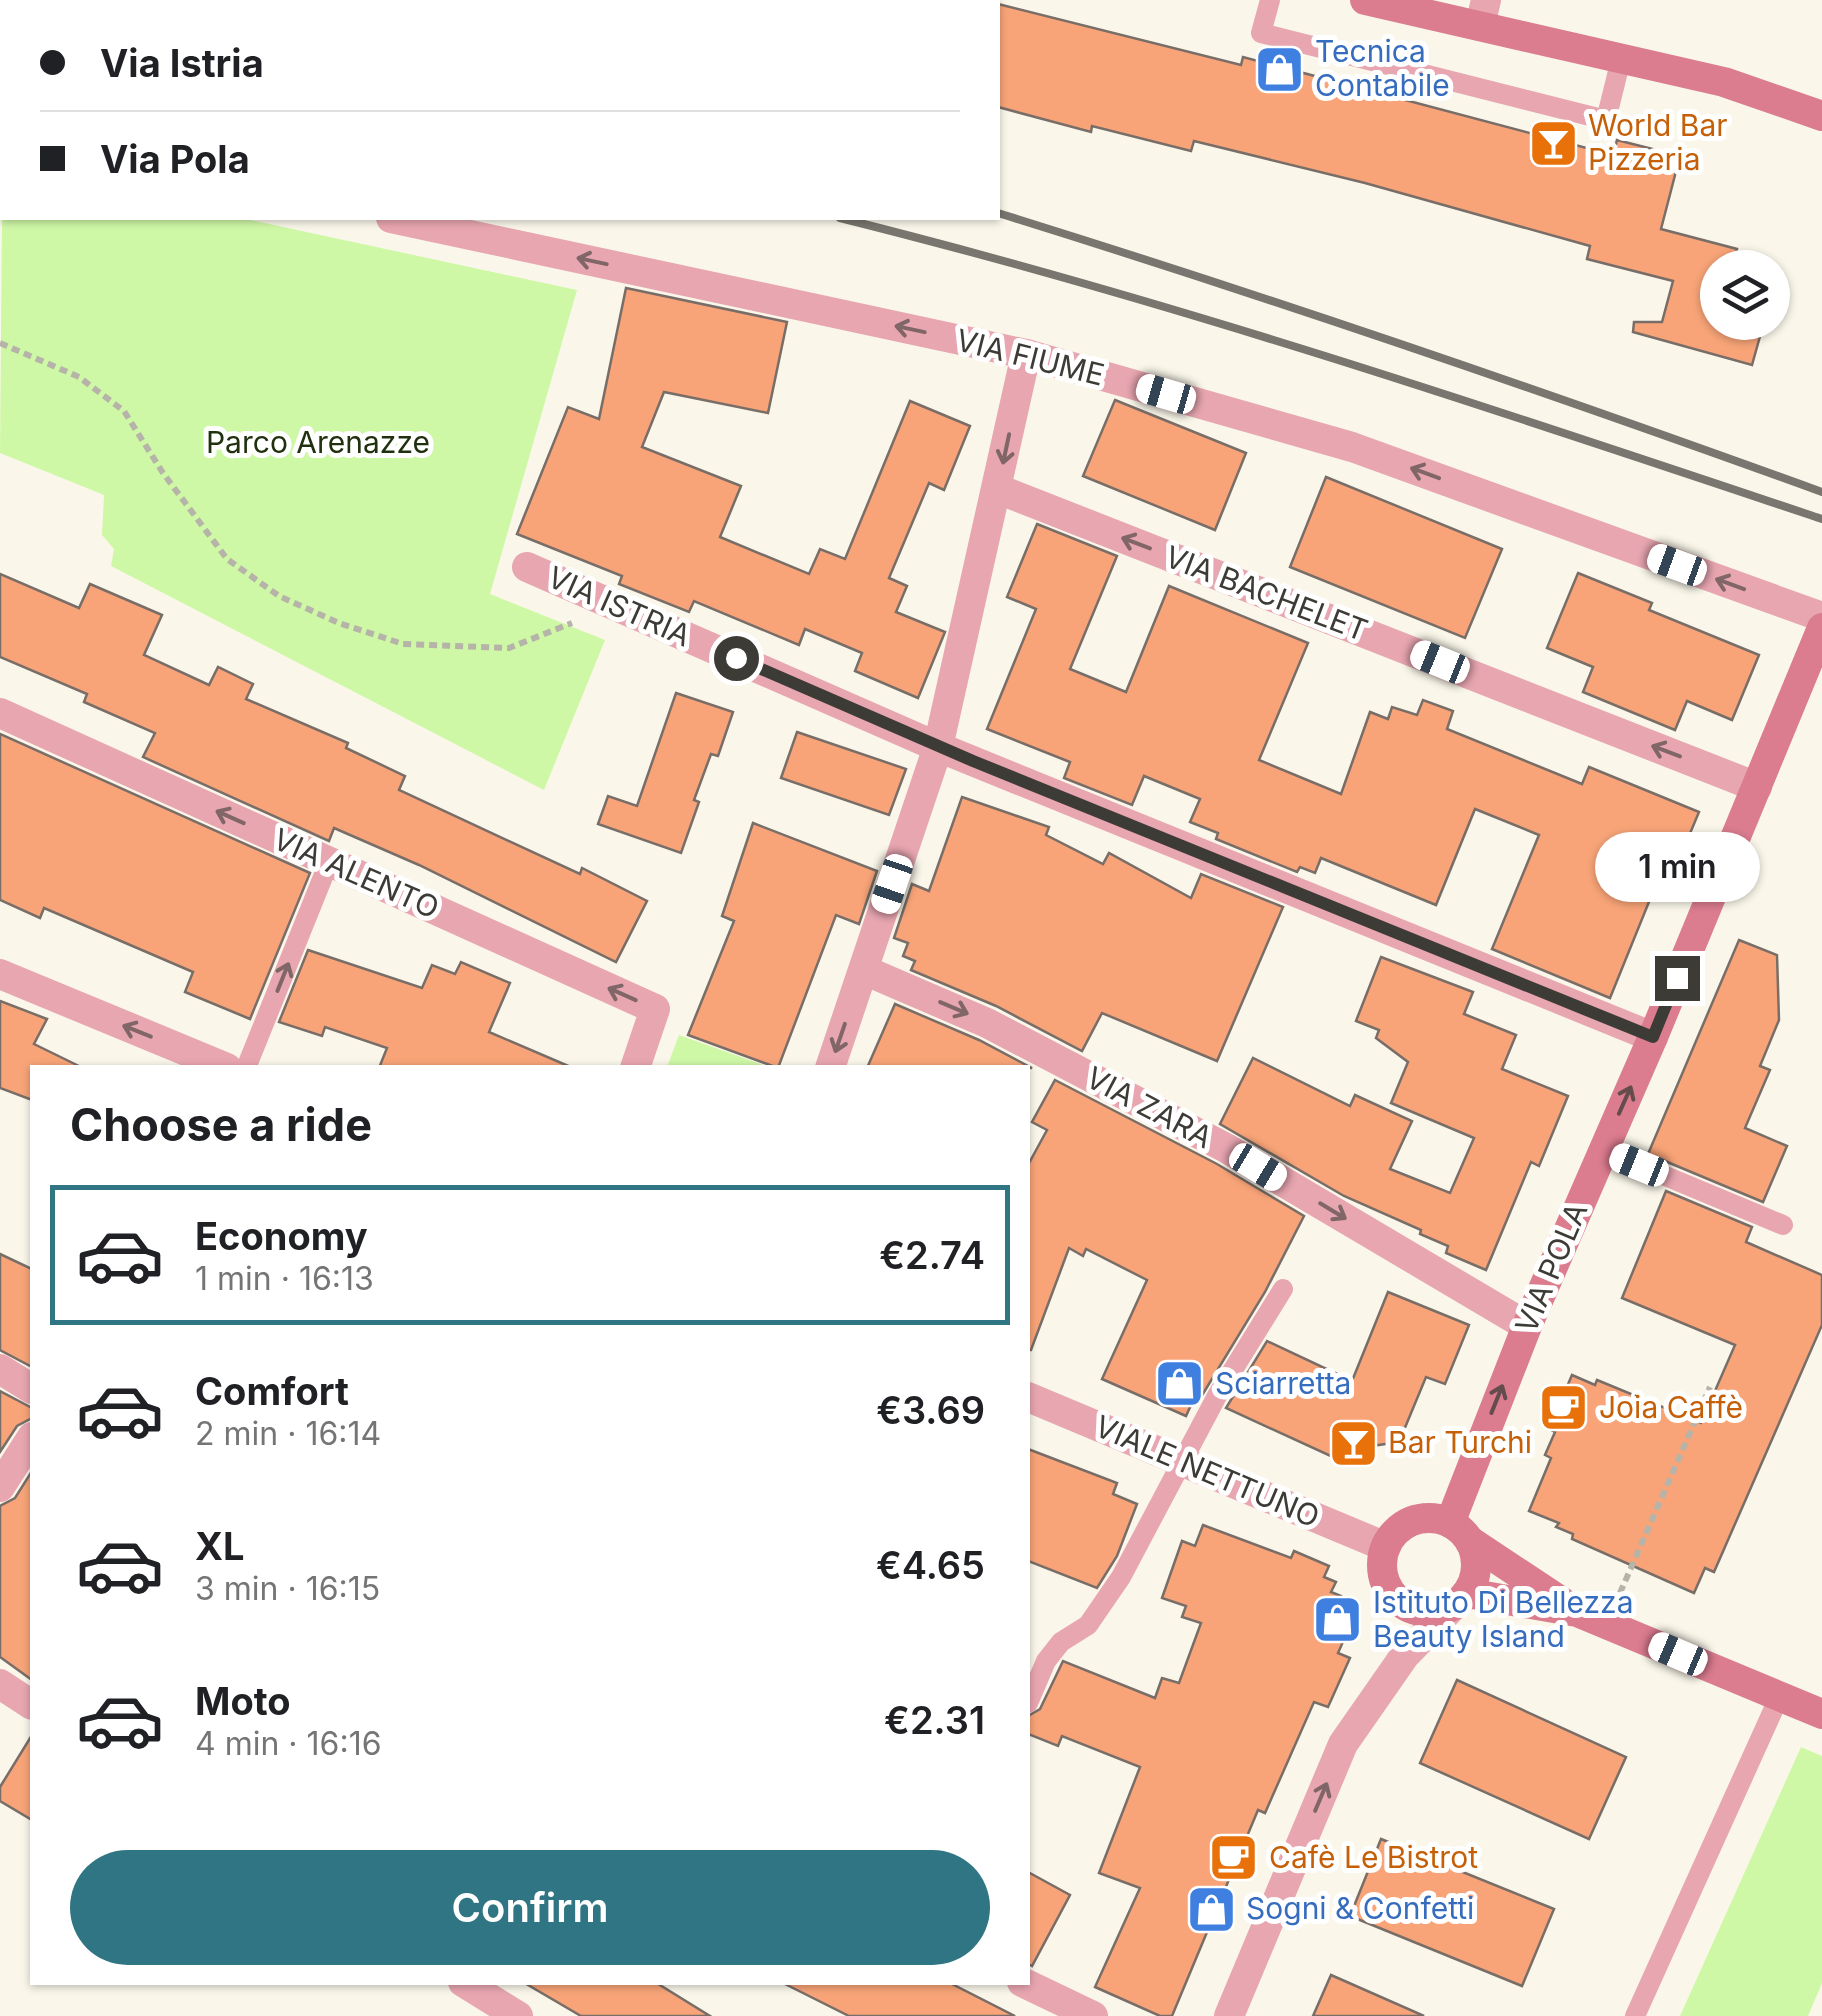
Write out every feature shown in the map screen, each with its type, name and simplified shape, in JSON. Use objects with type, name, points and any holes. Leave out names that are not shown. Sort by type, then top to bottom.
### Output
[{"type":"street","points":[[1365,0],[1483,13],[1621,58],[1724,82],[1822,116]]},
{"type":"street","points":[[1724,82],[1822,93]]},
{"type":"street","name":"VIA FIUME","points":[[400,220],[1026,354],[1352,447],[1822,617]]},
{"type":"street","points":[[831,1065],[938,746],[1026,354]]},
{"type":"street","name":"VIA BACHELET","points":[[998,489],[1757,787]]},
{"type":"street","name":"VIA ISTRIA","points":[[528,568],[938,746],[1653,1037]]},
{"type":"street","name":"VIA POLA","points":[[1460,1532],[1527,1326],[1653,1037],[1822,628]]},
{"type":"street","name":"VIA ALENTO","points":[[0,713],[655,1009],[637,1065]]},
{"type":"street","name":"VIA ZARA","points":[[864,970],[986,1023],[1226,1148],[1527,1326]]},
{"type":"street","points":[[0,974],[222,1065]]},
{"type":"street","points":[[0,1369],[30,1388]]},
{"type":"street","name":"VIALE NETTUNO","points":[[1030,1398],[1386,1547]]},
{"type":"street","points":[[0,1487],[30,1440]]},
{"type":"street","points":[[1577,1612],[1462,1598],[1428,1612],[1400,1601],[1390,1590],[1382,1562],[1386,1547],[1406,1524],[1420,1518],[1436,1518],[1577,1612],[1822,1714]]},
{"type":"street","points":[[1228,2016],[1343,1744],[1393,1670],[1462,1598],[1476,1568],[1460,1532]]},
{"type":"street","points":[[0,1684],[30,1704]]},
{"type":"street","points":[[467,1985],[518,2016]]},
{"type":"street","points":[[1028,1985],[1093,2016]]},
{"type":"lane","points":[[1270,0],[1261,33],[1606,120],[1621,58]]},
{"type":"lane","points":[[228,1065],[329,862]]},
{"type":"lane","points":[[1603,1150],[1783,1225]]},
{"type":"lane","points":[[1030,1698],[1046,1661],[1061,1642],[1088,1625],[1121,1577],[1218,1394],[1284,1289]]},
{"type":"lane","points":[[1635,2016],[1785,1698]]},
{"type":"path","points":[[0,343],[79,377],[124,412],[226,559],[279,596],[338,623],[403,644],[509,648],[558,631],[608,603]]},
{"type":"path","points":[[1617,1599],[1710,1387]]},
{"type":"green space","name":"Parco Arenazze","points":[[2,220],[250,220],[577,290],[490,594],[605,640],[544,790],[111,566],[114,549],[102,535],[104,495],[0,453]]},
{"type":"green space","points":[[679,1035],[763,1065],[668,1065]]},
{"type":"green space","points":[[1801,1747],[1822,1756],[1822,1983],[1808,2016],[1680,2016]]},
{"type":"building","points":[[1000,5],[1241,65],[1243,57],[1613,155],[1617,140],[1680,156],[1661,229],[1737,249],[1700,250],[1700,340],[1759,340],[1752,365],[1633,332],[1634,322],[1662,322],[1673,281],[1587,259],[1590,246],[1365,183],[1194,141],[1191,151],[1092,126],[1091,132],[1000,108]]},
{"type":"building","points":[[626,288],[787,322],[768,413],[664,392],[642,447],[741,486],[720,537],[809,574],[820,549],[845,559],[910,401],[970,426],[944,490],[929,483],[889,578],[907,586],[896,612],[945,632],[918,698],[855,671],[862,653],[805,629],[799,645],[694,601],[689,612],[619,584],[622,576],[517,534],[568,407],[599,419]]},
{"type":"building","points":[[1115,400],[1246,453],[1215,530],[1083,476]]},
{"type":"building","points":[[1326,477],[1502,549],[1465,638],[1290,567]]},
{"type":"building","points":[[1037,524],[1117,556],[1070,669],[1126,692],[1169,586],[1308,643],[1259,760],[1341,794],[1370,712],[1388,719],[1392,707],[1417,715],[1423,700],[1453,711],[1447,729],[1582,784],[1589,767],[1699,812],[1668,886],[1657,882],[1610,998],[1492,949],[1539,835],[1475,809],[1436,905],[1321,858],[1315,873],[1300,867],[1297,872],[1216,839],[1218,833],[1190,822],[1200,799],[1144,776],[1132,805],[1064,778],[1070,762],[987,729],[1036,609],[1007,597]]},
{"type":"building","points":[[1578,573],[1652,603],[1649,610],[1759,655],[1732,720],[1687,701],[1675,730],[1583,692],[1593,667],[1547,648]]},
{"type":"building","points":[[0,574],[79,608],[90,584],[162,615],[144,655],[209,685],[218,667],[253,684],[246,699],[348,743],[346,748],[405,776],[399,790],[580,874],[582,868],[647,901],[616,962],[419,865],[334,828],[329,841],[143,757],[155,733],[84,702],[87,694],[0,657]]},
{"type":"building","points":[[676,693],[733,712],[718,756],[711,754],[694,800],[699,802],[681,853],[598,824],[608,796],[637,806]]},
{"type":"building","points":[[797,732],[906,769],[889,815],[781,778]]},
{"type":"building","points":[[0,734],[310,873],[250,1019],[185,992],[193,972],[44,908],[40,918],[0,900]]},
{"type":"building","points":[[962,797],[1049,827],[1046,835],[1103,864],[1109,853],[1191,898],[1201,874],[1283,907],[1217,1061],[1102,1013],[1082,1051],[996,1006],[911,970],[915,961],[903,956],[908,943],[894,938],[912,884],[929,891]]},
{"type":"building","points":[[753,823],[877,871],[859,924],[836,915],[779,1065],[688,1035],[734,921],[722,916]]},
{"type":"building","points":[[1739,940],[1777,955],[1779,1020],[1760,1066],[1770,1070],[1745,1128],[1787,1146],[1763,1202],[1648,1154]]},
{"type":"building","points":[[308,950],[422,988],[432,965],[455,974],[461,962],[510,983],[489,1032],[566,1065],[380,1065],[387,1048],[325,1027],[322,1036],[279,1022]]},
{"type":"building","points":[[1381,957],[1473,992],[1464,1014],[1516,1035],[1502,1069],[1568,1096],[1539,1166],[1531,1162],[1486,1270],[1446,1253],[1448,1246],[1420,1234],[1421,1230],[1344,1196],[1220,1124],[1253,1058],[1350,1106],[1355,1095],[1412,1121],[1390,1169],[1450,1193],[1474,1138],[1391,1103],[1408,1062],[1376,1038],[1379,1030],[1356,1021]]},
{"type":"building","points":[[0,1001],[47,1019],[34,1044],[77,1065],[30,1065],[30,1099],[0,1088]]},
{"type":"building","points":[[895,1004],[1026,1065],[868,1065]]},
{"type":"building","points":[[1055,1080],[1217,1164],[1304,1216],[1265,1292],[1201,1397],[1196,1394],[1186,1416],[1102,1379],[1147,1280],[1086,1249],[1083,1256],[1069,1248],[1030,1350],[1030,1161],[1047,1130],[1032,1122]]},
{"type":"building","points":[[1666,1191],[1752,1227],[1746,1242],[1822,1275],[1822,1325],[1714,1572],[1705,1568],[1694,1593],[1572,1539],[1573,1534],[1556,1527],[1559,1523],[1529,1511],[1551,1458],[1545,1455],[1555,1432],[1549,1429],[1572,1375],[1595,1385],[1597,1380],[1701,1423],[1735,1345],[1622,1298]]},
{"type":"building","points":[[0,1254],[30,1268],[30,1366],[0,1350]]},
{"type":"building","points":[[1388,1292],[1469,1325],[1445,1384],[1426,1377],[1399,1442],[1372,1446],[1346,1463],[1226,1408],[1267,1341],[1352,1381]]},
{"type":"building","points":[[0,1391],[30,1407],[30,1419],[17,1426],[0,1452]]},
{"type":"building","points":[[1030,1450],[1117,1483],[1113,1494],[1137,1504],[1117,1556],[1097,1588],[1030,1562]]},
{"type":"building","points":[[30,1474],[30,1679],[0,1657],[0,1506],[15,1498]]},
{"type":"building","points":[[1203,1525],[1291,1558],[1294,1551],[1329,1566],[1324,1577],[1336,1582],[1331,1592],[1341,1596],[1337,1606],[1346,1610],[1341,1622],[1350,1626],[1338,1653],[1350,1658],[1328,1707],[1314,1702],[1265,1813],[1258,1810],[1172,2016],[1160,2016],[1095,1987],[1140,1888],[1099,1873],[1140,1767],[1062,1736],[1058,1746],[1030,1735],[1030,1715],[1040,1709],[1063,1661],[1155,1698],[1162,1678],[1179,1683],[1201,1623],[1182,1617],[1186,1606],[1162,1598],[1182,1541],[1195,1546]]},
{"type":"building","points":[[1457,1680],[1626,1757],[1589,1839],[1420,1763]]},
{"type":"building","points":[[30,1738],[30,1819],[0,1801],[0,1787]]},
{"type":"building","points":[[1381,1839],[1554,1909],[1522,1986],[1350,1916]]},
{"type":"building","points":[[1030,1873],[1070,1895],[1030,1965]]},
{"type":"building","points":[[1331,1975],[1424,2016],[1313,2016]]},
{"type":"building","points":[[528,1985],[660,1985],[710,2016],[581,2016]]},
{"type":"building","points":[[787,1985],[954,1985],[1015,2016],[849,2016]]},
{"type":"railway","points":[[1000,214],[1412,348],[1822,492]]},
{"type":"railway","points":[[848,220],[1211,321],[1822,519]]},
{"type":"place","name":"Tecnica Contabile","points":[[1280,69]]},
{"type":"place","name":"World Bar Pizzeria","points":[[1553,143]]},
{"type":"place","name":"Sciarretta","points":[[1180,1384]]},
{"type":"place","name":"Joia Caffè","points":[[1564,1408]]},
{"type":"place","name":"Bar Turchi","points":[[1353,1443]]},
{"type":"place","name":"Istituto Di Bellezza Beauty Island","points":[[1338,1620]]},
{"type":"place","name":"Cafè Le Bistrot","points":[[1234,1858]]},
{"type":"place","name":"Sogni & Confetti","points":[[1211,1909]]},
{"type":"route","points":[[736,658],[973,761],[1653,1037],[1677,978]]}]
